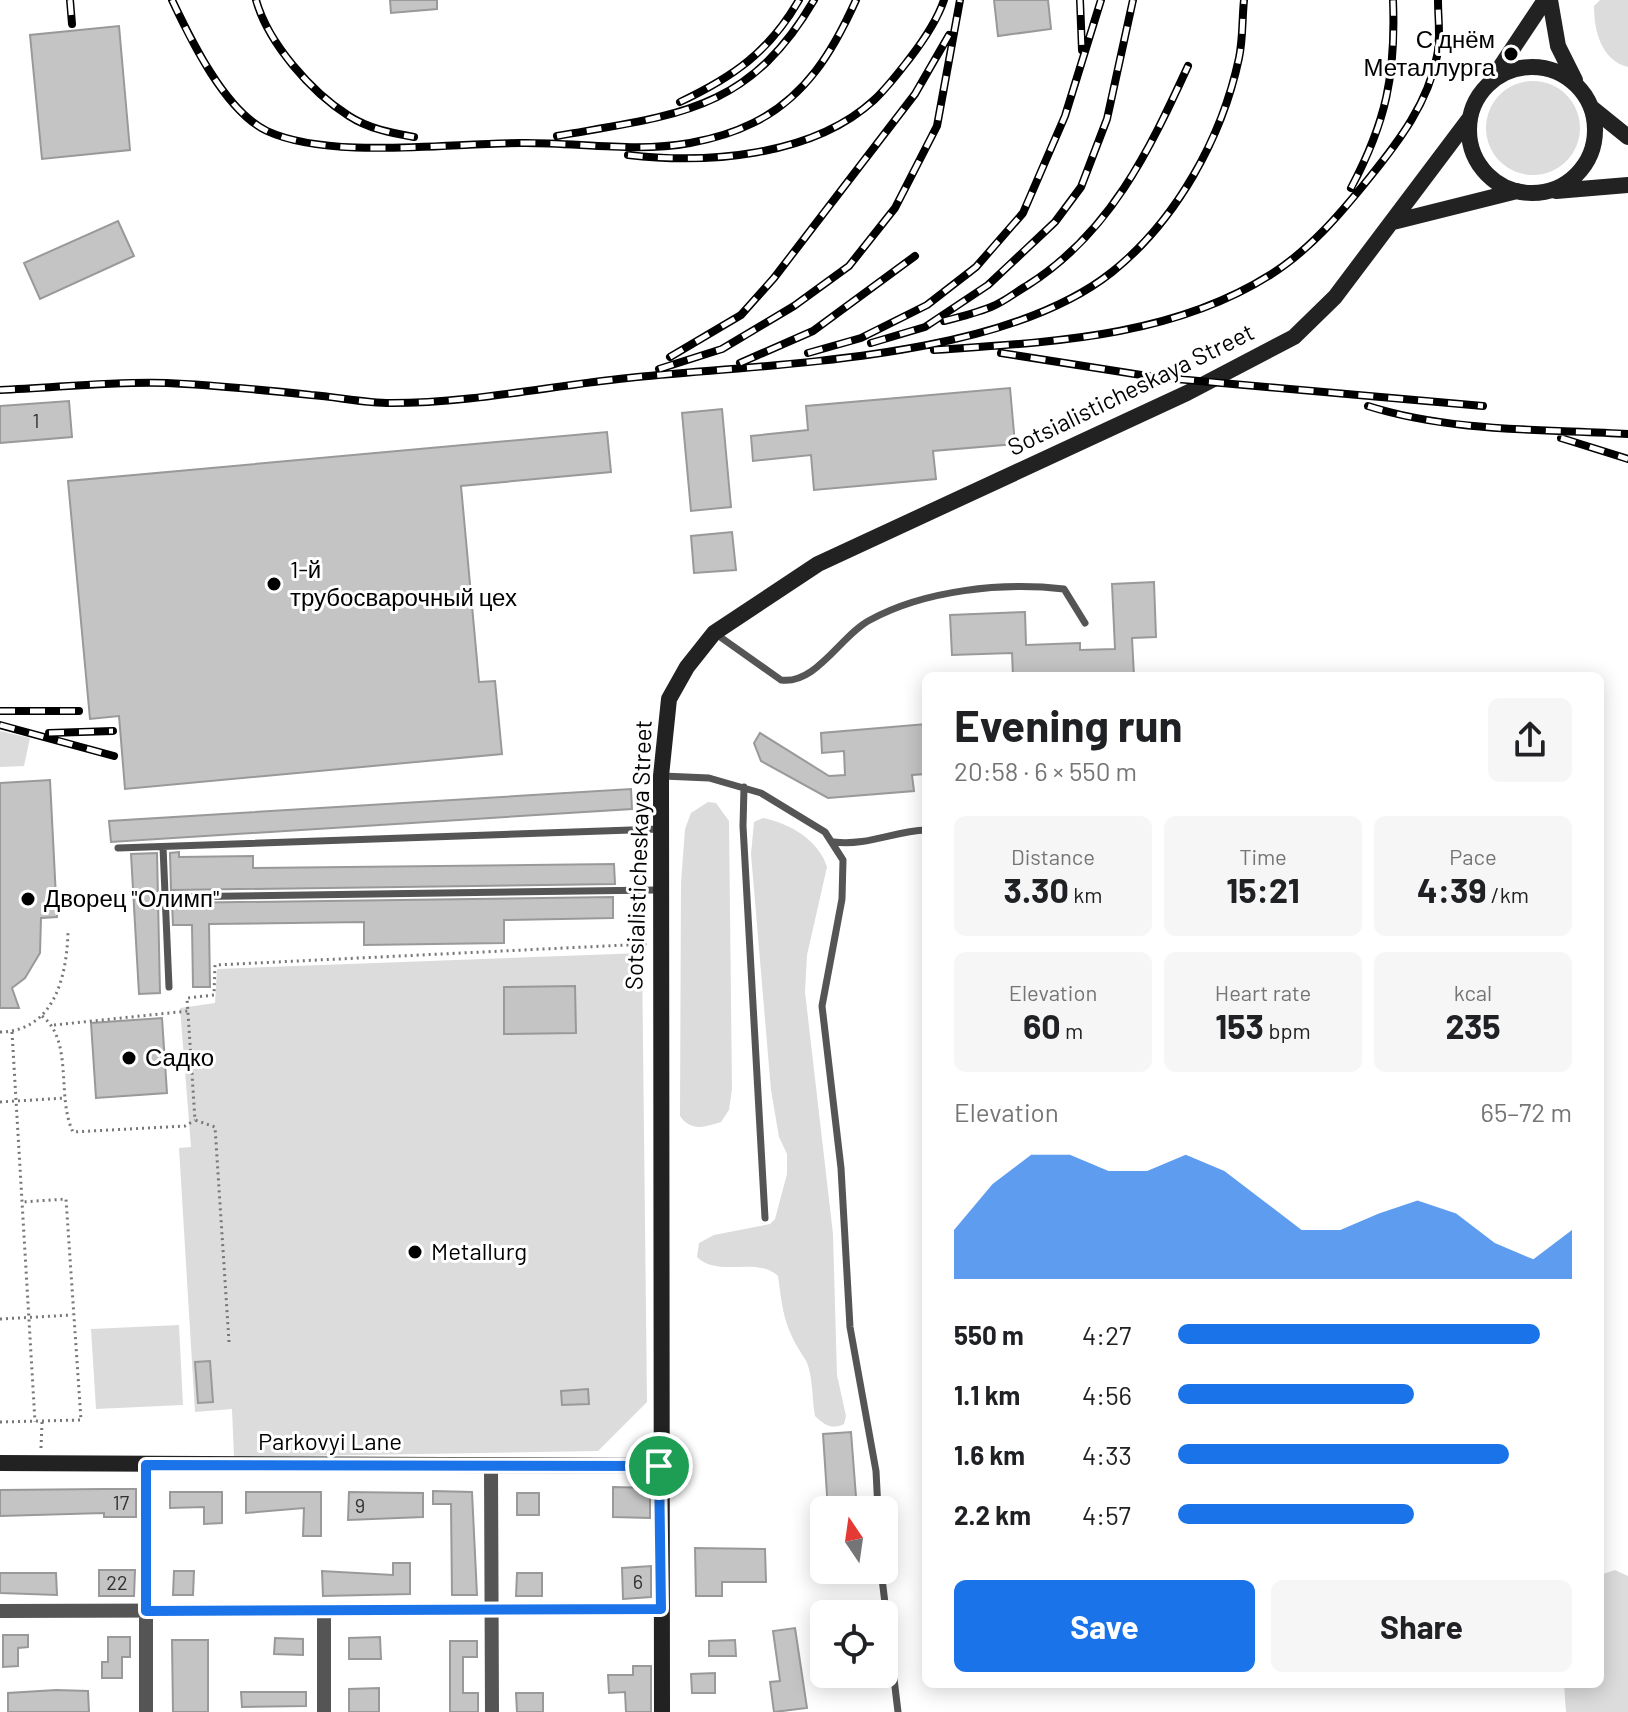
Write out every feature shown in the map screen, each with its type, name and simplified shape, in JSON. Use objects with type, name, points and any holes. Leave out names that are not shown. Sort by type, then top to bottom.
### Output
[{"type":"street","points":[[1546,191],[1566,183],[1582,169],[1592,150],[1596,129],[1592,108],[1558,46],[1547,0]]},
{"type":"street","points":[[1517,191],[1500,184],[1485,172],[1474,156],[1469,119],[1481,92],[1547,0]]},
{"type":"street","points":[[1481,92],[1495,78],[1513,69],[1532,66],[1560,73],[1583,91]]},
{"type":"street","points":[[1592,108],[1628,137]]},
{"type":"street","name":"Sotsialisticheskaya Street","points":[[662,1712],[659,943],[661,776],[669,699],[687,667],[714,633],[818,564],[1187,393],[1294,337],[1335,297],[1469,119]]},
{"type":"street","points":[[1393,222],[1517,191],[1628,185]]},
{"type":"street","name":"Parkovyi Lane","points":[[0,1463],[659,1466]]},
{"type":"street","points":[[146,1465],[146,1712]]},
{"type":"street","points":[[491,1466],[492,1712]]},
{"type":"street","points":[[0,1611],[661,1609]]},
{"type":"street","points":[[324,1611],[324,1712]]},
{"type":"lane","points":[[714,633],[781,680],[792,681],[813,670],[868,621],[907,604],[950,593],[1042,586],[1064,589],[1085,623]]},
{"type":"lane","points":[[661,776],[709,778],[744,787],[811,821],[841,851],[844,871],[822,1006],[841,1168],[850,1327],[876,1471],[877,1496]]},
{"type":"lane","points":[[744,787],[743,826],[765,1218]]},
{"type":"lane","points":[[118,848],[660,829]]},
{"type":"lane","points":[[834,842],[870,842],[900,832],[922,830]]},
{"type":"lane","points":[[163,847],[169,987]]},
{"type":"lane","points":[[165,897],[656,890]]},
{"type":"lane","points":[[883,1584],[898,1712]]},
{"type":"path","points":[[0,1032],[12,1032],[42,1016],[52,1004],[65,973],[68,931]]},
{"type":"path","points":[[195,1120],[187,998],[214,995],[215,965],[659,943]]},
{"type":"path","points":[[42,1016],[54,1025],[188,1011]]},
{"type":"path","points":[[54,1025],[65,1116],[73,1132],[185,1126],[195,1120]]},
{"type":"path","points":[[12,1032],[35,1422]]},
{"type":"path","points":[[0,1102],[65,1098]]},
{"type":"path","points":[[195,1120],[215,1127],[229,1342]]},
{"type":"path","points":[[0,1422],[81,1420],[66,1199],[22,1202]]},
{"type":"path","points":[[0,1319],[74,1315]]},
{"type":"path","points":[[40,1464],[42,1422]]},
{"type":"shaded area","points":[[1600,0],[1628,0],[1628,67],[1611,58],[1601,43],[1594,6]]},
{"type":"shaded area","points":[[1533,81],[1551,84],[1567,94],[1577,110],[1580,128],[1577,146],[1567,162],[1551,172],[1533,175],[1515,172],[1499,162],[1489,146],[1486,128],[1489,110],[1499,94],[1515,84]]},
{"type":"shaded area","points":[[0,731],[30,738],[24,766],[0,767]]},
{"type":"shaded area","points":[[708,802],[716,803],[729,821],[732,1089],[729,1110],[721,1122],[699,1127],[689,1124],[680,1116],[681,883],[685,829],[691,813]]},
{"type":"shaded area","points":[[763,818],[802,834],[817,849],[827,867],[807,955],[805,992],[833,1234],[837,1375],[846,1416],[844,1424],[836,1427],[825,1424],[815,1416],[810,1371],[786,1319],[778,1276],[759,1268],[715,1266],[697,1257],[699,1243],[714,1235],[770,1224],[775,1219],[787,1174],[787,1154],[779,1137],[771,1090],[751,854],[754,822]]},
{"type":"shaded area","name":"Metallurg","points":[[642,953],[647,1402],[598,1451],[234,1457],[232,1409],[195,1412],[179,1148],[191,1147],[180,1008],[215,1003],[217,969]]},
{"type":"shaded area","points":[[179,1325],[183,1405],[96,1409],[91,1329]]},
{"type":"shaded area","points":[[1615,1570],[1628,1576],[1628,1712],[1566,1712],[1564,1688],[1604,1688],[1604,1574]]},
{"type":"building","points":[[390,0],[437,0],[437,9],[391,13]]},
{"type":"building","points":[[994,0],[1048,0],[1051,29],[998,36]]},
{"type":"building","points":[[119,26],[130,150],[42,159],[30,35]]},
{"type":"building","points":[[118,221],[134,256],[40,299],[24,263]]},
{"type":"building","points":[[1010,388],[1015,444],[933,451],[936,479],[814,490],[811,455],[753,461],[751,436],[808,430],[806,406]]},
{"type":"building","points":[[69,401],[72,437],[0,443],[0,406]]},
{"type":"building","points":[[722,409],[731,507],[691,511],[682,413]]},
{"type":"building","name":"1-й трубосварочный цех","points":[[607,432],[611,472],[461,486],[479,682],[495,681],[502,754],[125,789],[119,716],[90,719],[68,481]]},
{"type":"building","points":[[732,532],[736,570],[694,573],[691,536]]},
{"type":"building","points":[[1154,582],[1156,637],[1132,638],[1134,672],[1013,672],[1012,653],[952,655],[950,615],[1025,612],[1026,645],[1080,643],[1080,650],[1115,649],[1112,584]]},
{"type":"building","points":[[922,724],[922,774],[912,775],[914,791],[828,798],[761,761],[754,743],[760,733],[829,776],[845,775],[844,751],[822,753],[821,733]]},
{"type":"building","name":"Дворец \"Олимп\"","points":[[50,780],[57,917],[41,918],[40,953],[25,978],[12,988],[19,1008],[0,1008],[0,783]]},
{"type":"building","points":[[631,789],[632,809],[111,842],[109,821]]},
{"type":"building","points":[[179,852],[179,857],[253,856],[253,868],[614,864],[615,884],[171,890],[170,853]]},
{"type":"building","points":[[157,853],[160,993],[139,994],[131,854]]},
{"type":"building","points":[[613,897],[613,918],[504,920],[504,943],[364,945],[364,922],[209,924],[210,987],[193,987],[192,925],[173,925],[172,903]]},
{"type":"building","points":[[575,986],[576,1033],[504,1034],[504,987]]},
{"type":"building","name":"Садко","points":[[162,1018],[167,1093],[96,1098],[91,1023]]},
{"type":"building","points":[[210,1361],[213,1402],[198,1403],[195,1362]]},
{"type":"building","points":[[588,1389],[589,1404],[562,1405],[561,1391]]},
{"type":"building","points":[[851,1432],[856,1496],[827,1496],[823,1434]]},
{"type":"building","points":[[613,1487],[650,1488],[650,1518],[613,1517]]},
{"type":"building","points":[[136,1489],[136,1517],[104,1517],[104,1513],[0,1516],[0,1490]]},
{"type":"building","points":[[433,1491],[472,1492],[477,1595],[452,1595],[451,1504],[433,1504]]},
{"type":"building","points":[[170,1492],[222,1492],[222,1523],[204,1524],[204,1507],[170,1508]]},
{"type":"building","points":[[246,1492],[321,1492],[321,1536],[303,1536],[304,1508],[246,1513]]},
{"type":"building","points":[[349,1492],[423,1493],[423,1517],[348,1520]]},
{"type":"building","points":[[517,1493],[539,1493],[539,1515],[517,1515]]},
{"type":"building","points":[[695,1548],[765,1549],[766,1582],[722,1582],[722,1596],[696,1596]]},
{"type":"building","points":[[393,1563],[410,1563],[410,1594],[323,1596],[322,1571],[393,1575]]},
{"type":"building","points":[[651,1566],[651,1597],[623,1599],[622,1568]]},
{"type":"building","points":[[99,1570],[135,1570],[134,1596],[99,1596]]},
{"type":"building","points":[[174,1571],[194,1571],[193,1595],[173,1595]]},
{"type":"building","points":[[0,1573],[56,1573],[57,1595],[0,1593]]},
{"type":"building","points":[[517,1573],[542,1573],[542,1596],[516,1596]]},
{"type":"building","points":[[795,1628],[807,1708],[774,1712],[770,1682],[780,1681],[773,1631]]},
{"type":"building","points":[[3,1635],[28,1635],[28,1647],[18,1648],[18,1666],[3,1667]]},
{"type":"building","points":[[108,1637],[130,1637],[130,1657],[122,1657],[122,1678],[102,1678],[102,1662],[108,1662]]},
{"type":"building","points":[[380,1637],[381,1659],[349,1659],[349,1638]]},
{"type":"building","points":[[275,1638],[303,1639],[303,1655],[274,1654]]},
{"type":"building","points":[[172,1640],[208,1640],[208,1712],[173,1712]]},
{"type":"building","points":[[735,1640],[736,1656],[709,1656],[709,1641]]},
{"type":"building","points":[[450,1641],[477,1641],[477,1657],[463,1657],[463,1693],[478,1693],[478,1712],[450,1712]]},
{"type":"building","points":[[633,1666],[651,1666],[651,1712],[626,1712],[625,1692],[609,1693],[608,1675],[633,1675]]},
{"type":"building","points":[[715,1673],[715,1693],[692,1693],[691,1674]]},
{"type":"building","points":[[379,1688],[379,1712],[349,1712],[349,1689]]},
{"type":"building","points":[[88,1691],[89,1712],[8,1712],[8,1693]]},
{"type":"building","points":[[241,1692],[306,1692],[306,1706],[242,1707]]},
{"type":"building","points":[[516,1693],[543,1693],[543,1712],[517,1712]]},
{"type":"railway","points":[[70,0],[72,24]]},
{"type":"railway","points":[[172,0],[211,73],[237,108],[252,121],[267,131],[293,140],[356,148],[520,143],[648,147],[690,143],[722,135],[772,112],[803,86],[838,37],[856,0]]},
{"type":"railway","points":[[256,0],[270,33],[293,65],[320,94],[364,124],[414,137]]},
{"type":"railway","points":[[680,102],[717,83],[748,61],[775,34],[799,0]]},
{"type":"railway","points":[[557,136],[673,114],[735,87],[763,66],[789,37],[814,0]]},
{"type":"railway","points":[[628,155],[724,157],[789,145],[820,134],[849,119],[884,90],[925,38],[944,0]]},
{"type":"railway","points":[[659,369],[722,349],[794,306],[849,266],[895,208],[937,126],[960,0]]},
{"type":"railway","points":[[1080,0],[1082,50]]},
{"type":"railway","points":[[808,353],[861,338],[927,305],[976,267],[1023,213],[1065,116],[1101,0]]},
{"type":"railway","points":[[871,343],[925,327],[988,285],[1055,222],[1081,187],[1107,119],[1133,0]]},
{"type":"railway","points":[[0,390],[167,383],[371,402],[421,402],[628,378],[813,362],[946,341],[1008,324],[1065,302],[1112,272],[1135,251],[1176,203],[1221,118],[1240,51],[1244,0]]},
{"type":"railway","points":[[1351,188],[1373,141],[1386,97],[1393,52],[1393,0]]},
{"type":"railway","points":[[934,350],[1064,339],[1150,324],[1232,296],[1285,265],[1348,204],[1411,121],[1427,90],[1437,56],[1438,1]]},
{"type":"railway","points":[[670,357],[741,315],[774,278],[915,94],[949,35]]},
{"type":"railway","points":[[944,321],[1001,302],[1057,264],[1082,241],[1124,188],[1142,159],[1188,66]]},
{"type":"railway","points":[[740,363],[813,331],[915,256]]},
{"type":"railway","points":[[1001,353],[1154,377],[1483,406]]},
{"type":"railway","points":[[1368,406],[1431,421],[1464,425],[1628,434]]},
{"type":"railway","points":[[1561,438],[1628,459]]},
{"type":"railway","points":[[0,711],[79,711]]},
{"type":"railway","points":[[0,725],[114,756]]},
{"type":"railway","points":[[49,733],[113,731]]},
{"type":"place","name":"С днём Металлурга","points":[[1511,54]]},
{"type":"place","name":"1-й трубосварочный цех","points":[[274,584]]},
{"type":"place","name":"Дворец \"Олимп\"","points":[[28,899]]},
{"type":"place","name":"Садко","points":[[129,1058]]},
{"type":"place","name":"Metallurg","points":[[415,1252]]},
{"type":"route","points":[[146,1465],[659,1466],[661,1609],[146,1611],[146,1465]]}]
